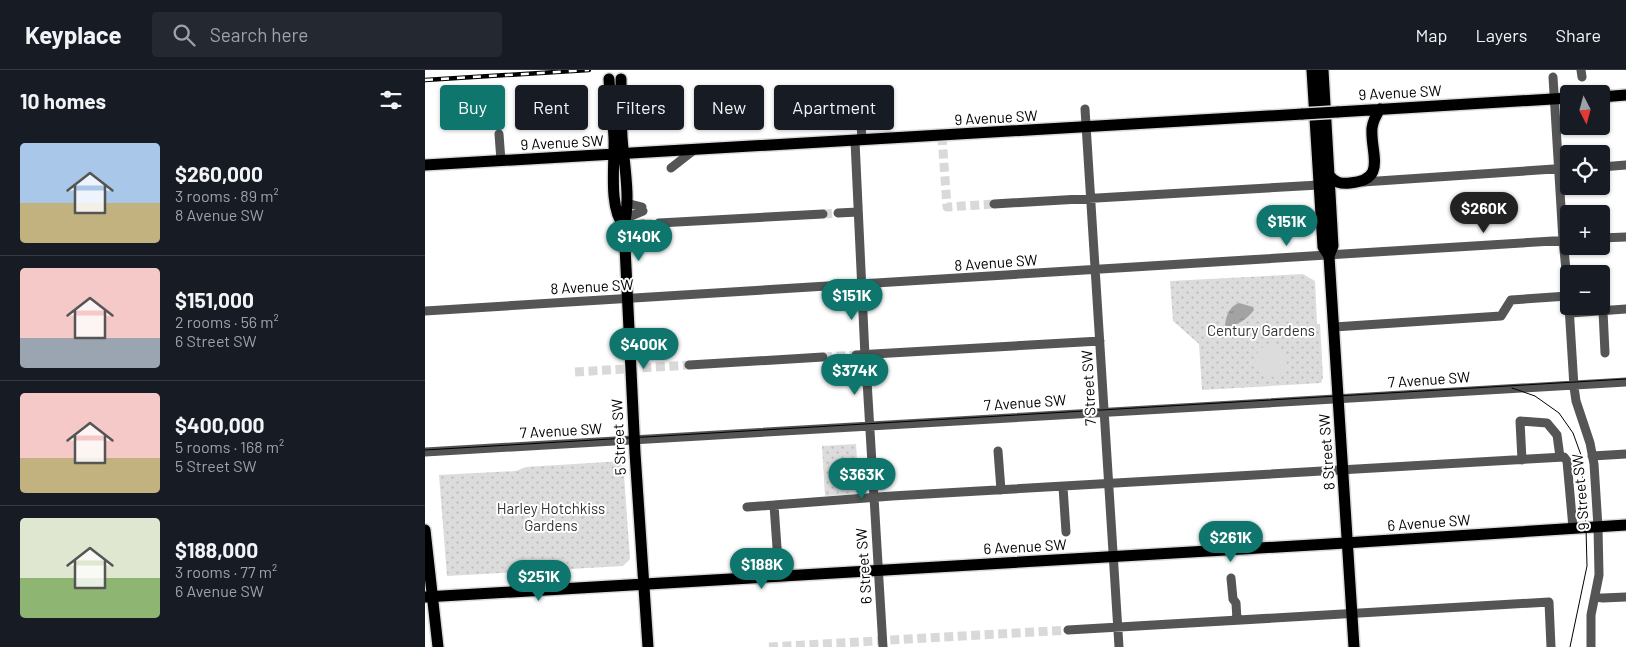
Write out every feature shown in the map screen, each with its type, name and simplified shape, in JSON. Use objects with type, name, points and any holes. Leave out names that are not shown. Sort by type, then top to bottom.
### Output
[{"type":"main road","name":"8 Street SW","points":[[1312,70],[1323,247],[1329,256]]},
{"type":"main road","name":"8 Street SW","points":[[1323,70],[1333,246],[1329,256],[1353,647]]},
{"type":"main road","name":"5 Street SW","points":[[609,79],[614,139],[619,154],[614,176],[618,219],[625,222]]},
{"type":"main road","name":"5 Street SW","points":[[621,79],[619,154],[626,204],[627,311],[648,647]]},
{"type":"main road","points":[[1610,96],[1626,95]]},
{"type":"main road","name":"9 Avenue SW","points":[[425,165],[1086,128],[1560,99]]},
{"type":"main road","points":[[1329,175],[1341,184],[1363,182],[1368,179],[1374,170],[1373,127],[1379,109]]},
{"type":"main road","name":"6 Avenue SW","points":[[429,596],[879,571],[1626,525]]},
{"type":"main road","points":[[425,530],[429,596],[438,647]]},
{"type":"street","points":[[1553,77],[1553,99],[1562,205]]},
{"type":"street","name":"7 Street SW","points":[[1085,109],[1119,647]]},
{"type":"street","name":"6 Street SW","points":[[860,130],[858,140],[858,212],[863,358],[883,647]]},
{"type":"street","points":[[499,134],[501,161]]},
{"type":"street","points":[[672,167],[694,150]]},
{"type":"street","points":[[1610,166],[1626,165]]},
{"type":"street","points":[[1363,182],[1558,169]]},
{"type":"street","points":[[994,204],[1319,185]]},
{"type":"street","points":[[625,222],[643,209],[626,204]]},
{"type":"street","points":[[838,213],[858,212]]},
{"type":"street","points":[[659,223],[823,214]]},
{"type":"street","points":[[625,222],[643,224]]},
{"type":"street","points":[[1610,238],[1626,237]]},
{"type":"street","name":"8 Avenue SW","points":[[425,311],[1560,240]]},
{"type":"street","points":[[1334,328],[1481,320],[1501,316],[1511,300],[1560,298]]},
{"type":"street","points":[[1610,310],[1626,309]]},
{"type":"street","name":"9 Street SW","points":[[1570,315],[1576,401],[1590,443],[1598,527],[1599,575],[1591,615],[1591,647]]},
{"type":"street","points":[[1603,315],[1605,352]]},
{"type":"street","points":[[863,358],[1100,341]]},
{"type":"street","points":[[689,365],[776,362],[823,357]]},
{"type":"street","name":"7 Avenue SW","points":[[425,452],[1626,382]]},
{"type":"street","points":[[1522,460],[1520,421],[1527,420],[1547,423],[1557,435],[1560,457]]},
{"type":"street","points":[[998,451],[1001,490]]},
{"type":"street","points":[[1592,456],[1624,455]]},
{"type":"street","points":[[747,507],[1564,457],[1567,461],[1573,528]]},
{"type":"street","points":[[1063,487],[1066,532]]},
{"type":"street","points":[[774,505],[779,576]]},
{"type":"street","points":[[551,570],[552,588]]},
{"type":"street","points":[[1231,578],[1237,620]]},
{"type":"street","points":[[1595,597],[1626,597]]},
{"type":"street","points":[[1068,630],[1549,602],[1551,647]]},
{"type":"green space","name":"Century Gardens","points":[[1303,274],[1315,281],[1317,324],[1320,324],[1323,377],[1321,383],[1202,390],[1199,344],[1173,321],[1170,281]]},
{"type":"green space","points":[[1271,345],[1277,346],[1282,350],[1286,355],[1286,367],[1282,372],[1277,376],[1271,377],[1265,376],[1260,372],[1256,367],[1255,361],[1256,355],[1260,350],[1265,346]]},
{"type":"green space","points":[[856,444],[859,494],[825,496],[822,446]]},
{"type":"green space","name":"Harley Hotchkiss Gardens","points":[[623,461],[630,559],[623,566],[447,576],[439,475],[516,471],[526,467]]},
{"type":"water","points":[[1239,303],[1253,307],[1254,310],[1242,321],[1227,327],[1225,325],[1229,311]]},
{"type":"tunnel","points":[[942,136],[947,207],[994,204]]},
{"type":"tunnel","points":[[823,214],[838,213]]},
{"type":"tunnel","points":[[643,224],[659,223]]},
{"type":"tunnel","points":[[823,357],[856,355]]},
{"type":"tunnel","points":[[575,372],[689,365]]},
{"type":"tunnel","points":[[769,647],[1068,630]]},
{"type":"tram line","points":[[425,450],[1626,379]]},
{"type":"tram line","points":[[1512,388],[1535,396],[1559,413],[1573,433],[1581,455],[1587,566],[1570,647]]},
{"type":"railway","points":[[425,80],[589,70]]}]
